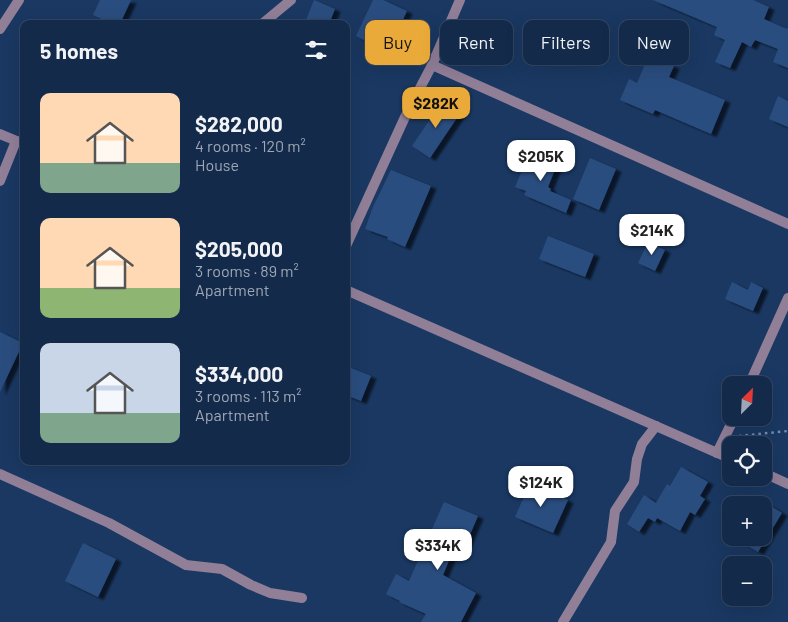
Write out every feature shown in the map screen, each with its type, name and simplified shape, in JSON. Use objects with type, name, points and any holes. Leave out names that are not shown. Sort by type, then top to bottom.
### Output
[{"type":"street","points":[[0,29],[19,0]]},
{"type":"street","points":[[267,20],[291,0]]},
{"type":"street","points":[[350,237],[405,116],[432,65],[460,0]]},
{"type":"street","points":[[432,65],[788,224]]},
{"type":"street","points":[[0,134],[20,142],[0,181]]},
{"type":"street","points":[[350,292],[722,455]]},
{"type":"street","points":[[752,376],[788,298]]},
{"type":"street","points":[[563,622],[611,542],[616,511],[634,482],[637,459],[642,444],[656,426]]},
{"type":"street","points":[[717,453],[722,443]]},
{"type":"street","points":[[0,474],[109,523],[186,565],[222,569],[250,585],[270,593],[302,598]]},
{"type":"street","points":[[772,477],[788,484]]},
{"type":"path","points":[[736,436],[788,431]]},
{"type":"building","points":[[100,0],[131,0],[122,20],[104,20],[93,15]]},
{"type":"building","points":[[314,0],[335,9],[331,20],[306,20]]},
{"type":"building","points":[[373,0],[383,0],[407,11],[403,20],[365,20],[365,40],[356,36]]},
{"type":"building","points":[[653,0],[753,0],[769,7],[764,19],[787,29],[788,27],[788,68],[773,62],[778,49],[755,40],[751,47],[742,42],[730,68],[715,62],[725,40],[714,35],[717,27]]},
{"type":"building","points":[[645,65],[672,65],[674,66],[669,77],[725,100],[711,134],[655,110],[653,114],[620,100],[629,79],[637,83]]},
{"type":"building","points":[[778,96],[788,101],[788,127],[769,119]]},
{"type":"building","points":[[443,100],[461,112],[430,158],[412,146]]},
{"type":"building","points":[[538,151],[556,158],[553,166],[556,167],[548,187],[551,189],[550,191],[571,200],[566,213],[524,195],[526,191],[515,187],[526,161],[533,163]]},
{"type":"building","points":[[590,158],[616,169],[599,210],[573,199]]},
{"type":"building","points":[[391,170],[431,186],[405,247],[387,239],[388,237],[365,229],[373,207]]},
{"type":"building","points":[[548,236],[594,254],[585,277],[539,259]]},
{"type":"building","points":[[648,242],[665,250],[655,271],[638,263]]},
{"type":"building","points":[[732,282],[748,290],[751,282],[763,288],[753,311],[725,299]]},
{"type":"building","points":[[0,332],[20,342],[20,349],[0,392]]},
{"type":"building","points":[[350,368],[371,376],[361,401],[350,397]]},
{"type":"building","points":[[681,467],[708,482],[700,496],[705,499],[695,515],[690,512],[680,531],[657,518],[655,522],[648,518],[639,532],[627,524],[644,495],[656,503],[667,484],[670,486]]},
{"type":"building","points":[[530,483],[568,500],[553,533],[515,517]]},
{"type":"building","points":[[444,502],[478,516],[466,544],[457,541],[443,575],[476,593],[461,622],[421,622],[426,614],[386,594],[396,574],[409,581]]},
{"type":"building","points":[[772,507],[782,513],[772,529]]},
{"type":"building","points":[[83,543],[116,559],[98,597],[65,581]]},
{"type":"building","points":[[748,546],[762,546],[758,552]]}]
